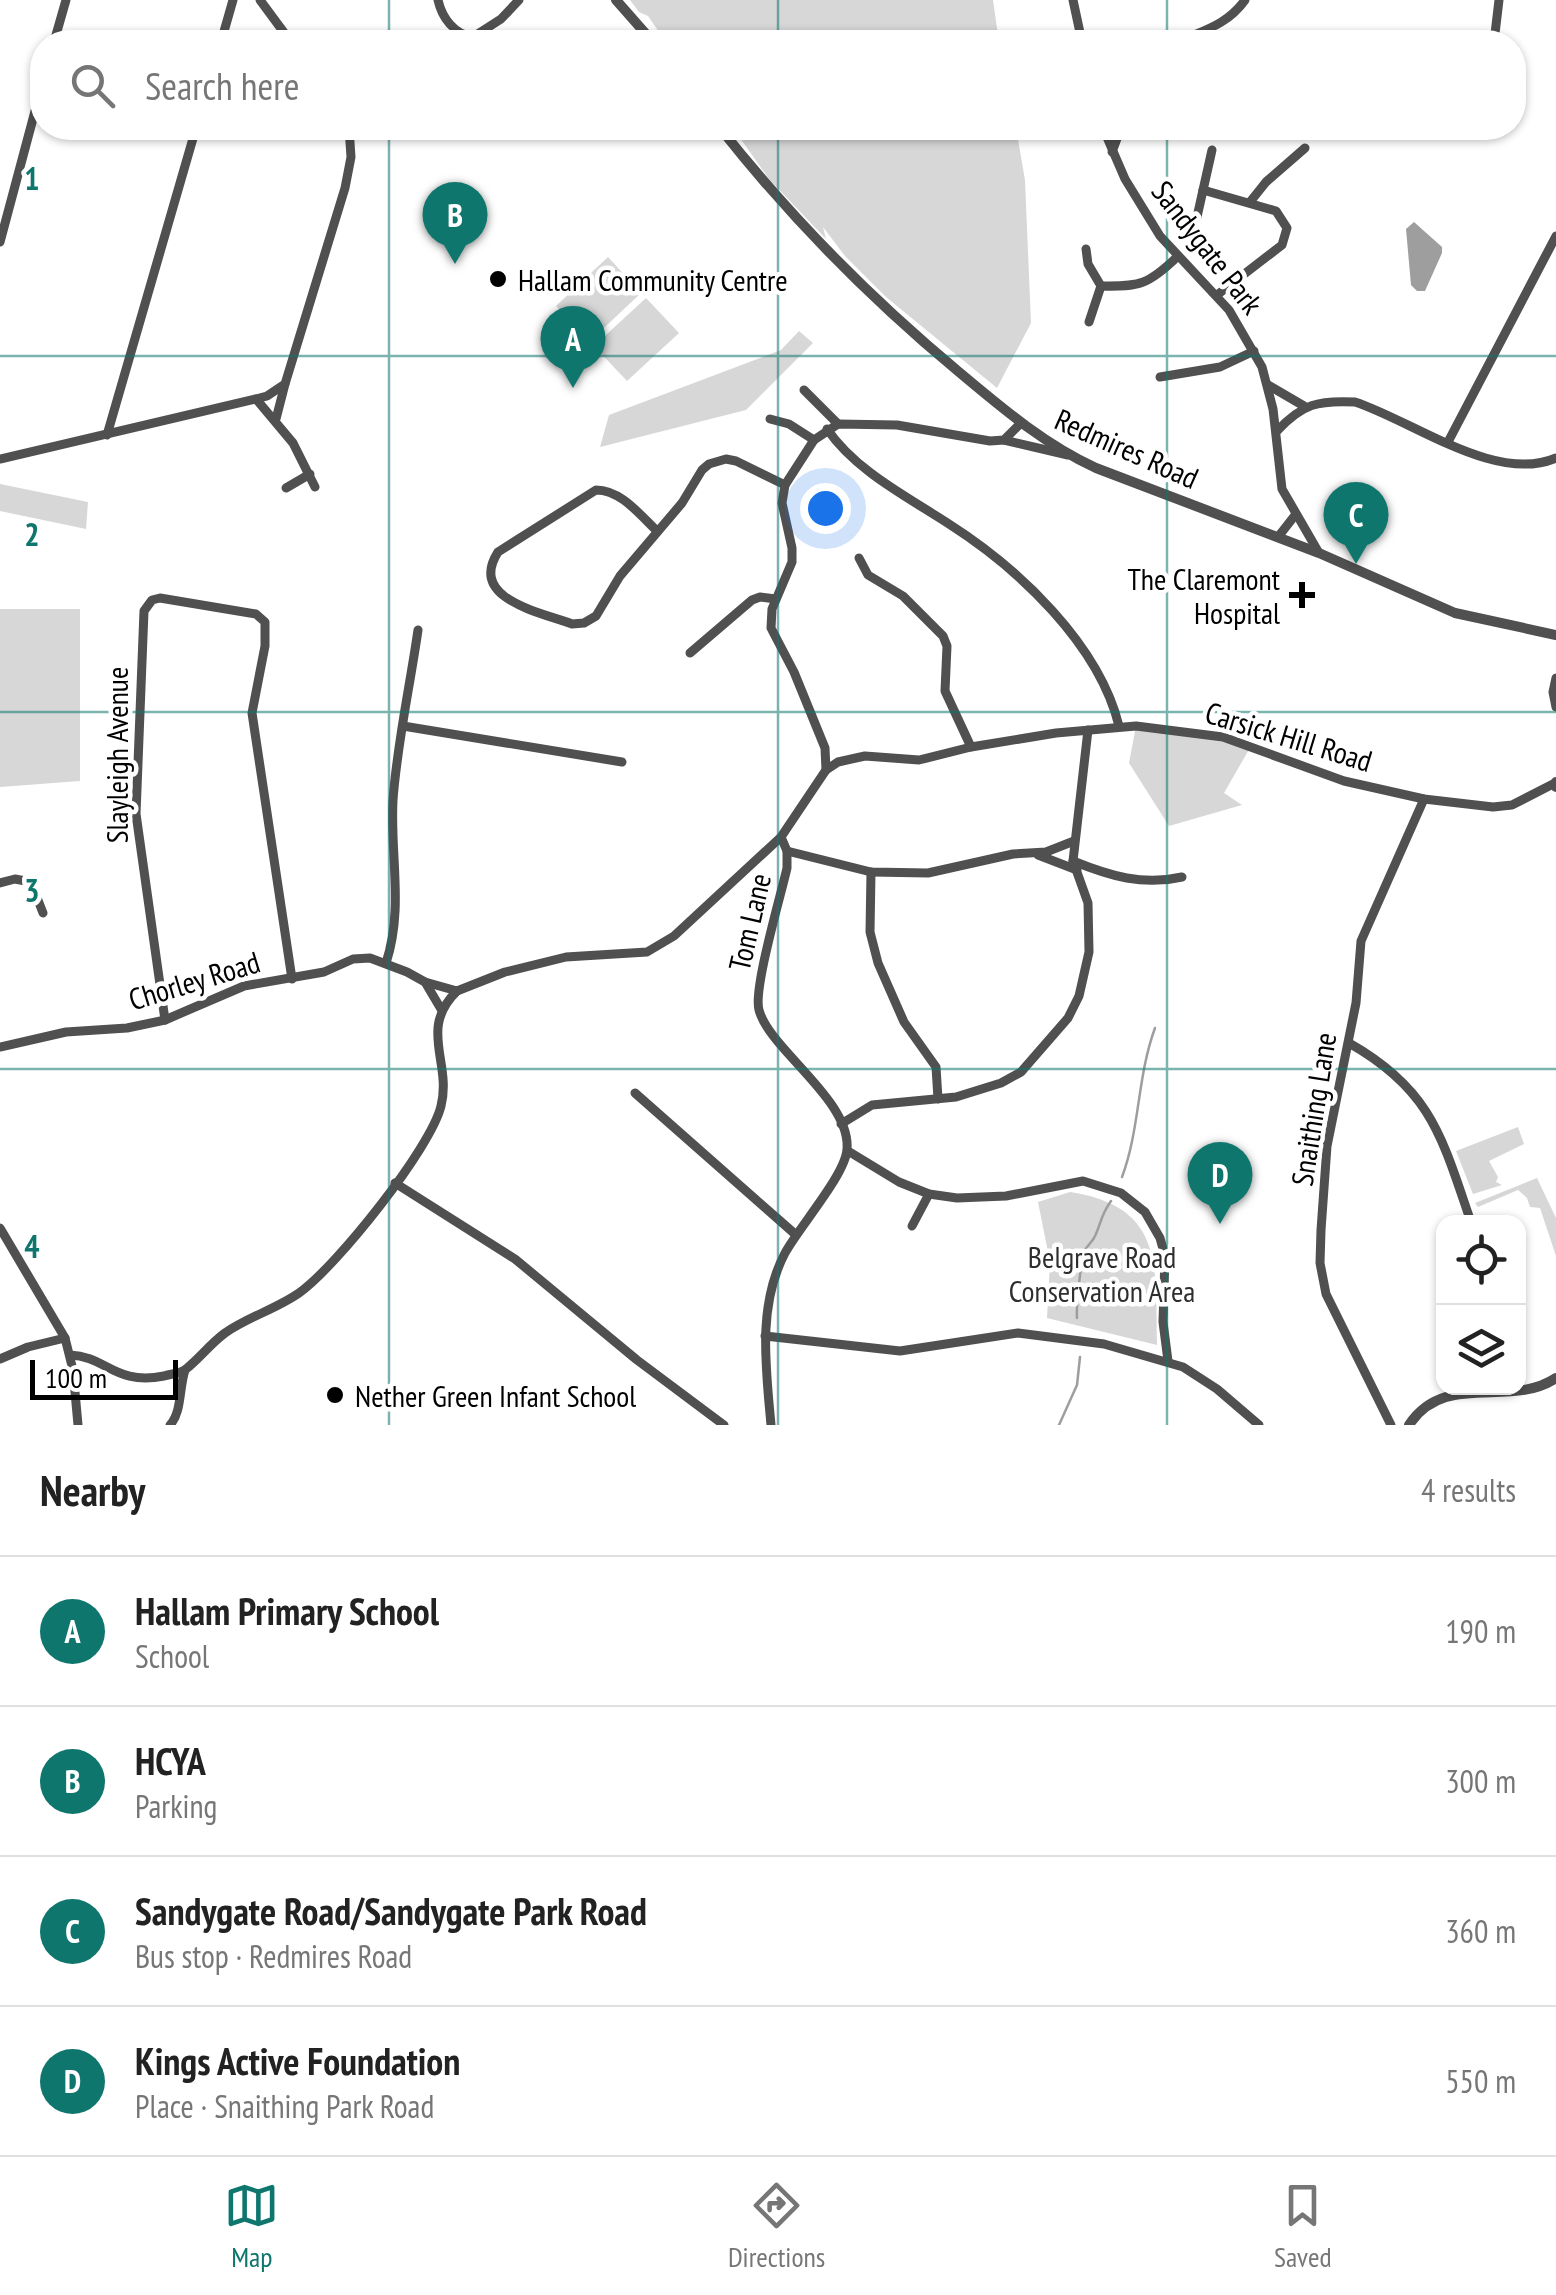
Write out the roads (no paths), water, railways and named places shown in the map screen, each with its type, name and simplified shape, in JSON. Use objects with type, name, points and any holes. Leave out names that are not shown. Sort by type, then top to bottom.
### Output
[{"type":"street","points":[[57,30],[66,0]]},
{"type":"street","points":[[224,30],[233,0]]},
{"type":"street","points":[[260,0],[282,30]]},
{"type":"street","points":[[438,0],[443,16],[455,30]]},
{"type":"street","points":[[485,30],[519,0]]},
{"type":"street","points":[[616,0],[642,30]]},
{"type":"street","points":[[1073,0],[1079,30]]},
{"type":"street","points":[[1208,30],[1234,14],[1245,0]]},
{"type":"street","points":[[1495,30],[1499,0]]},
{"type":"street","points":[[0,242],[30,130]]},
{"type":"street","points":[[107,435],[193,140]]},
{"type":"street","points":[[276,420],[345,188],[350,140]]},
{"type":"street","name":"Redmires Road","points":[[729,140],[768,190],[822,248],[928,346],[1021,423],[1070,456],[1319,553],[1455,613],[1556,635]]},
{"type":"street","name":"Sandygate Park","points":[[1108,140],[1142,209],[1177,257],[1217,295],[1254,351],[1268,385],[1277,431],[1278,475],[1319,553]]},
{"type":"street","points":[[1112,152],[1116,140]]},
{"type":"street","points":[[1250,202],[1266,182],[1305,148]]},
{"type":"street","points":[[1197,217],[1212,150]]},
{"type":"street","points":[[1203,190],[1250,202],[1282,216],[1287,228],[1285,240],[1217,295]]},
{"type":"street","points":[[1448,442],[1556,236]]},
{"type":"street","points":[[1086,249],[1088,264],[1101,286],[1089,322]]},
{"type":"street","points":[[1101,286],[1127,287],[1151,281],[1177,257]]},
{"type":"street","points":[[1160,378],[1220,368],[1254,351]]},
{"type":"street","points":[[0,460],[256,400],[285,384]]},
{"type":"street","points":[[1268,385],[1304,406]]},
{"type":"street","points":[[804,390],[838,424]]},
{"type":"street","points":[[256,400],[276,420],[315,486]]},
{"type":"street","points":[[1277,431],[1304,406],[1336,400],[1355,402],[1504,463],[1536,464],[1556,458]]},
{"type":"street","points":[[770,419],[789,424],[814,440]]},
{"type":"street","points":[[1004,440],[1021,423]]},
{"type":"street","points":[[826,770],[825,748],[794,672],[772,634],[770,621],[792,562],[782,503],[785,485],[814,440],[838,424],[897,425],[1004,440],[1070,456]]},
{"type":"street","points":[[827,429],[870,472],[972,540],[1036,597],[1100,674],[1119,726]]},
{"type":"street","points":[[657,531],[623,499],[596,490],[498,552],[491,565],[492,582],[502,596],[572,624],[584,623],[596,616],[620,576],[682,503],[702,470],[718,461],[736,461],[785,485]]},
{"type":"street","points":[[286,488],[310,474]]},
{"type":"street","points":[[1278,537],[1296,514]]},
{"type":"street","points":[[859,558],[868,576],[902,596],[943,636],[947,646],[945,691],[971,747]]},
{"type":"street","name":"Slayleigh Avenue","points":[[165,1020],[136,814],[144,610],[152,600],[160,598],[256,614],[267,628],[252,713],[292,979]]},
{"type":"street","points":[[690,653],[752,600],[776,599]]},
{"type":"street","points":[[386,963],[396,929],[393,798],[418,630]]},
{"type":"street","points":[[1556,678],[1556,707]]},
{"type":"street","points":[[404,726],[622,762]]},
{"type":"street","name":"Carsick Hill Road","points":[[826,770],[838,762],[865,756],[919,760],[971,747],[1119,726],[1160,727],[1223,737],[1344,781],[1493,808],[1512,805],[1556,784]]},
{"type":"street","points":[[842,1124],[872,1105],[938,1100],[977,1092],[1022,1072],[1068,1018],[1079,996],[1089,952],[1088,904],[1075,866],[1074,841],[1088,730]]},
{"type":"street","name":"Tom Lane","points":[[826,770],[781,837],[788,868],[758,990],[759,1012],[842,1124],[848,1152]]},
{"type":"street","name":"Snaithing Lane","points":[[1391,1425],[1322,1284],[1320,1251],[1327,1146],[1349,1043],[1361,941],[1424,798]]},
{"type":"street","points":[[170,1425],[178,1412],[191,1362],[224,1334],[302,1291],[352,1240],[436,1122],[444,1086],[436,1036],[441,1009],[457,991],[546,961],[633,955],[660,946],[781,837]]},
{"type":"street","points":[[787,851],[871,872],[928,873],[1059,850],[1074,841]]},
{"type":"street","points":[[1034,852],[1130,880],[1182,876]]},
{"type":"street","points":[[871,872],[870,932],[878,963],[904,1022],[936,1067],[938,1100]]},
{"type":"street","points":[[0,883],[15,879],[30,882],[43,912]]},
{"type":"street","name":"Chorley Road","points":[[0,1047],[66,1032],[127,1028],[165,1020],[244,986],[324,972],[352,960],[370,958],[457,991]]},
{"type":"street","points":[[425,982],[441,1009]]},
{"type":"street","points":[[1349,1043],[1397,1076],[1432,1118],[1467,1215]]},
{"type":"street","points":[[634,1093],[795,1234]]},
{"type":"street","points":[[770,1425],[765,1336],[776,1275],[795,1234],[848,1152],[899,1182],[929,1194],[983,1199],[1083,1180],[1133,1201],[1154,1225],[1165,1256],[1163,1322],[1168,1361]]},
{"type":"street","points":[[395,1183],[515,1259],[637,1360],[724,1425]]},
{"type":"street","points":[[912,1226],[929,1194]]},
{"type":"street","points":[[0,1228],[65,1338],[78,1425]]},
{"type":"street","points":[[765,1336],[900,1351],[1039,1334],[1104,1344],[1168,1361],[1217,1390],[1259,1425]]},
{"type":"street","points":[[0,1359],[28,1346],[65,1338]]},
{"type":"street","points":[[70,1355],[82,1355],[120,1375],[140,1379],[186,1370]]},
{"type":"street","points":[[1526,1390],[1556,1378]]},
{"type":"street","points":[[1409,1425],[1423,1408],[1453,1395]]},
{"type":"waterway","points":[[1122,1177],[1155,1028]]},
{"type":"waterway","points":[[1077,1318],[1084,1252],[1111,1201]]},
{"type":"waterway","points":[[1059,1425],[1077,1385],[1080,1357]]},
{"type":"place","name":"HCYA","points":[[455,264]]},
{"type":"place","name":"Hallam Community Centre","points":[[498,279]]},
{"type":"place","name":"Hallam Primary School","points":[[573,388]]},
{"type":"place","name":"Sandygate Road/Sandygate Park Road","points":[[1356,564]]},
{"type":"place","name":"The Claremont Hospital","points":[[1302,595]]},
{"type":"place","name":"Kings Active Foundation","points":[[1220,1224]]},
{"type":"place","name":"Nether Green Infant School","points":[[335,1395]]},
{"type":"park label","name":"Belgrave Road Conservation Area","points":[[1102,1273]]}]
